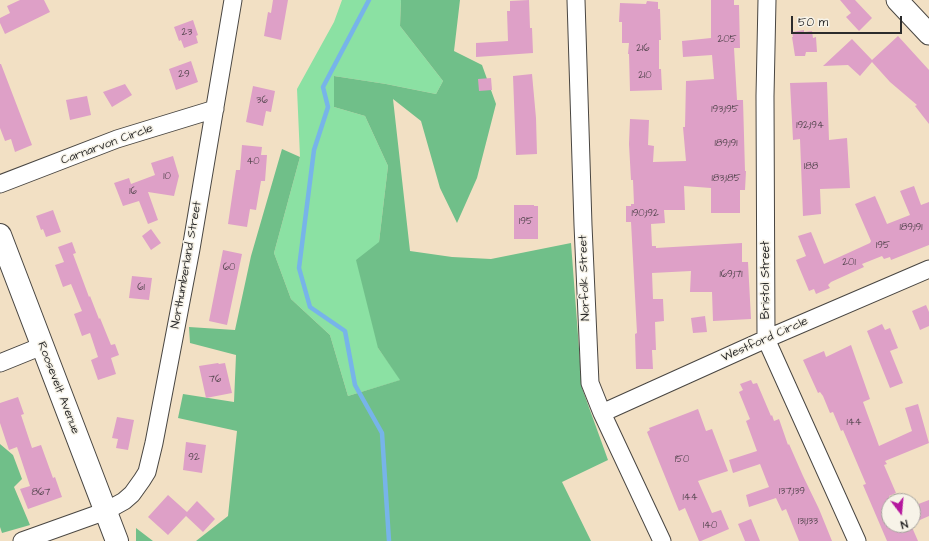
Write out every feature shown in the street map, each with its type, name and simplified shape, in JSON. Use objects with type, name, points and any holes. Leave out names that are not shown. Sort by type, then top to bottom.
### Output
[{"type":"main road","name":"Roosevelt Avenue","points":[[0,235],[117,541]]},
{"type":"street","name":"Northumberland Street","points":[[106,511],[124,501],[132,494],[142,480],[150,462],[190,249],[234,0]]},
{"type":"street","name":"Norfolk Street","points":[[576,0],[589,375],[593,393],[662,541]]},
{"type":"street","name":"Bristol Street","points":[[767,0],[765,96],[766,339],[858,541]]},
{"type":"street","points":[[897,0],[929,34]]},
{"type":"street","name":"Carnarvon Circle","points":[[0,184],[117,139],[215,108]]},
{"type":"street","name":"Westford Circle","points":[[602,413],[766,339],[929,269]]},
{"type":"street","points":[[0,363],[42,346]]},
{"type":"street","points":[[22,541],[106,511]]},
{"type":"green space","points":[[342,0],[401,0],[400,26],[443,81],[436,94],[334,76],[334,107],[365,116],[388,166],[379,242],[378,348],[401,380],[348,396],[330,335],[291,299],[274,253],[300,157],[297,89],[334,22]]},
{"type":"green space","points":[[401,0],[460,0],[454,51],[482,65],[496,104],[477,178],[457,223],[440,188],[421,121],[393,99],[410,251],[452,257],[491,259],[571,243],[582,388],[608,460],[562,482],[591,541],[196,541],[228,516],[237,431],[178,418],[183,394],[234,402],[236,355],[190,343],[189,327],[235,330],[251,256],[282,149],[300,157],[274,253],[291,299],[330,335],[348,396],[400,380],[378,348],[356,260],[379,242],[388,166],[365,116],[334,107],[334,76],[436,94],[443,81],[400,26]]},
{"type":"green space","points":[[0,444],[13,455],[22,479],[14,487],[30,525],[2,533],[0,527]]},
{"type":"green space","points":[[136,528],[153,541],[136,541]]},
{"type":"building","points":[[20,0],[44,0],[50,12],[5,34],[0,23],[0,18],[10,13],[7,6]]},
{"type":"building","points":[[273,0],[288,0],[281,40],[264,36],[268,12],[271,13]]},
{"type":"building","points":[[529,0],[533,53],[476,57],[476,43],[508,41],[507,11],[510,11],[510,1]]},
{"type":"building","points":[[711,0],[734,0],[734,5],[739,5],[740,48],[734,48],[737,100],[743,100],[746,171],[745,190],[740,190],[740,213],[711,213],[711,188],[684,186],[685,210],[664,210],[665,223],[651,224],[652,246],[656,246],[656,248],[742,243],[742,262],[748,262],[751,319],[713,321],[712,292],[690,292],[691,271],[652,273],[653,299],[663,299],[664,321],[655,322],[656,350],[652,350],[653,369],[636,369],[635,334],[637,333],[631,222],[626,222],[626,206],[631,206],[631,204],[634,204],[629,144],[630,119],[649,120],[648,145],[654,146],[653,162],[686,161],[683,127],[685,127],[686,81],[714,79],[712,55],[683,57],[682,41],[711,38]]},
{"type":"building","points":[[840,0],[855,0],[872,18],[859,31],[846,17],[851,13]]},
{"type":"building","points":[[647,1],[658,2],[658,9],[660,9],[661,40],[659,40],[659,69],[661,69],[662,90],[630,91],[628,54],[629,43],[622,43],[622,22],[619,22],[620,3],[646,4]]},
{"type":"building","points":[[193,20],[198,35],[196,36],[198,43],[184,48],[181,40],[179,41],[174,27]]},
{"type":"building","points":[[804,30],[804,32],[812,31],[813,38],[816,37],[817,52],[806,52],[805,56],[795,56],[792,32]]},
{"type":"building","points":[[898,36],[929,70],[929,124],[915,106],[917,105],[890,82],[872,62],[860,76],[848,65],[823,66],[852,39],[872,60]]},
{"type":"building","points":[[191,61],[198,82],[176,90],[169,69]]},
{"type":"building","points":[[0,64],[32,145],[15,152],[11,139],[5,141],[0,128]]},
{"type":"building","points":[[532,74],[536,118],[537,154],[516,155],[513,76]]},
{"type":"building","points":[[491,78],[492,90],[479,91],[478,79]]},
{"type":"building","points":[[827,82],[829,140],[847,138],[850,188],[820,189],[821,214],[803,216],[800,139],[793,140],[790,83]]},
{"type":"building","points":[[125,84],[132,95],[112,107],[103,92]]},
{"type":"building","points":[[253,86],[275,91],[271,112],[266,111],[263,126],[246,122]]},
{"type":"building","points":[[87,96],[91,115],[70,120],[66,100]]},
{"type":"building","points":[[242,145],[262,147],[261,155],[267,155],[265,181],[261,181],[256,210],[250,209],[247,227],[228,224],[236,170],[240,170]]},
{"type":"building","points":[[173,156],[179,176],[174,196],[148,192],[158,220],[148,224],[139,201],[123,206],[114,183],[129,178],[131,184],[155,175],[151,163]]},
{"type":"building","points":[[914,186],[921,205],[929,202],[929,245],[891,260],[890,257],[884,259],[882,256],[862,264],[864,267],[831,282],[828,285],[830,288],[816,294],[814,289],[809,291],[796,260],[806,256],[798,236],[811,232],[824,264],[870,243],[871,241],[855,204],[875,196],[887,224],[910,215],[900,191]]},
{"type":"building","points":[[514,205],[538,206],[538,239],[514,239]]},
{"type":"building","points":[[53,210],[61,232],[46,237],[43,229],[41,230],[36,216]]},
{"type":"building","points":[[151,229],[161,243],[151,250],[142,236]]},
{"type":"building","points":[[72,242],[76,253],[73,254],[89,297],[90,296],[111,345],[115,344],[119,355],[111,358],[116,374],[98,380],[91,360],[98,357],[90,333],[82,336],[74,314],[82,311],[71,284],[63,287],[55,265],[64,262],[58,247]]},
{"type":"building","points":[[223,250],[242,254],[227,325],[209,321]]},
{"type":"building","points":[[132,276],[152,278],[149,300],[129,298]]},
{"type":"building","points":[[926,305],[929,312],[929,326],[920,330],[912,311]]},
{"type":"building","points":[[705,316],[707,332],[693,333],[691,318]]},
{"type":"building","points":[[882,324],[885,330],[890,328],[898,348],[890,351],[903,383],[890,388],[867,331]]},
{"type":"building","points":[[851,345],[870,399],[863,402],[879,446],[912,431],[905,408],[918,404],[929,443],[885,461],[887,464],[884,465],[896,493],[881,493],[881,527],[863,485],[866,484],[843,430],[841,431],[833,412],[830,413],[823,396],[820,392],[818,393],[803,360],[824,351],[826,357]]},
{"type":"building","points":[[225,363],[232,393],[206,398],[199,366]]},
{"type":"building","points":[[751,380],[753,384],[757,383],[774,421],[779,419],[788,445],[789,444],[819,509],[832,541],[799,541],[786,509],[782,511],[776,498],[749,507],[746,495],[769,487],[760,464],[733,473],[729,460],[757,451],[746,421],[750,419],[739,392],[743,390],[740,384]]},
{"type":"building","points":[[18,397],[24,414],[21,415],[32,448],[41,445],[53,478],[55,477],[62,497],[28,509],[20,489],[30,486],[17,447],[9,450],[0,423],[0,403]]},
{"type":"building","points":[[698,409],[706,431],[712,429],[728,471],[698,481],[712,513],[721,510],[729,529],[701,541],[699,541],[685,508],[679,511],[647,432],[650,430],[649,428]]},
{"type":"building","points":[[117,417],[134,420],[128,450],[116,448],[118,439],[112,438]]},
{"type":"building","points":[[186,442],[206,445],[202,473],[183,470]]},
{"type":"building","points":[[168,495],[187,512],[197,501],[215,519],[203,532],[186,516],[168,535],[148,517]]},
{"type":"building","points":[[929,500],[929,516],[921,520],[921,503]]},
{"type":"building","points":[[751,519],[760,541],[745,541],[738,524]]},
{"type":"building","points":[[884,533],[914,533],[918,541],[887,541]]},
{"type":"waterway","points":[[369,0],[323,87],[328,107],[314,150],[299,268],[310,307],[345,331],[355,385],[382,433],[389,541]]}]
